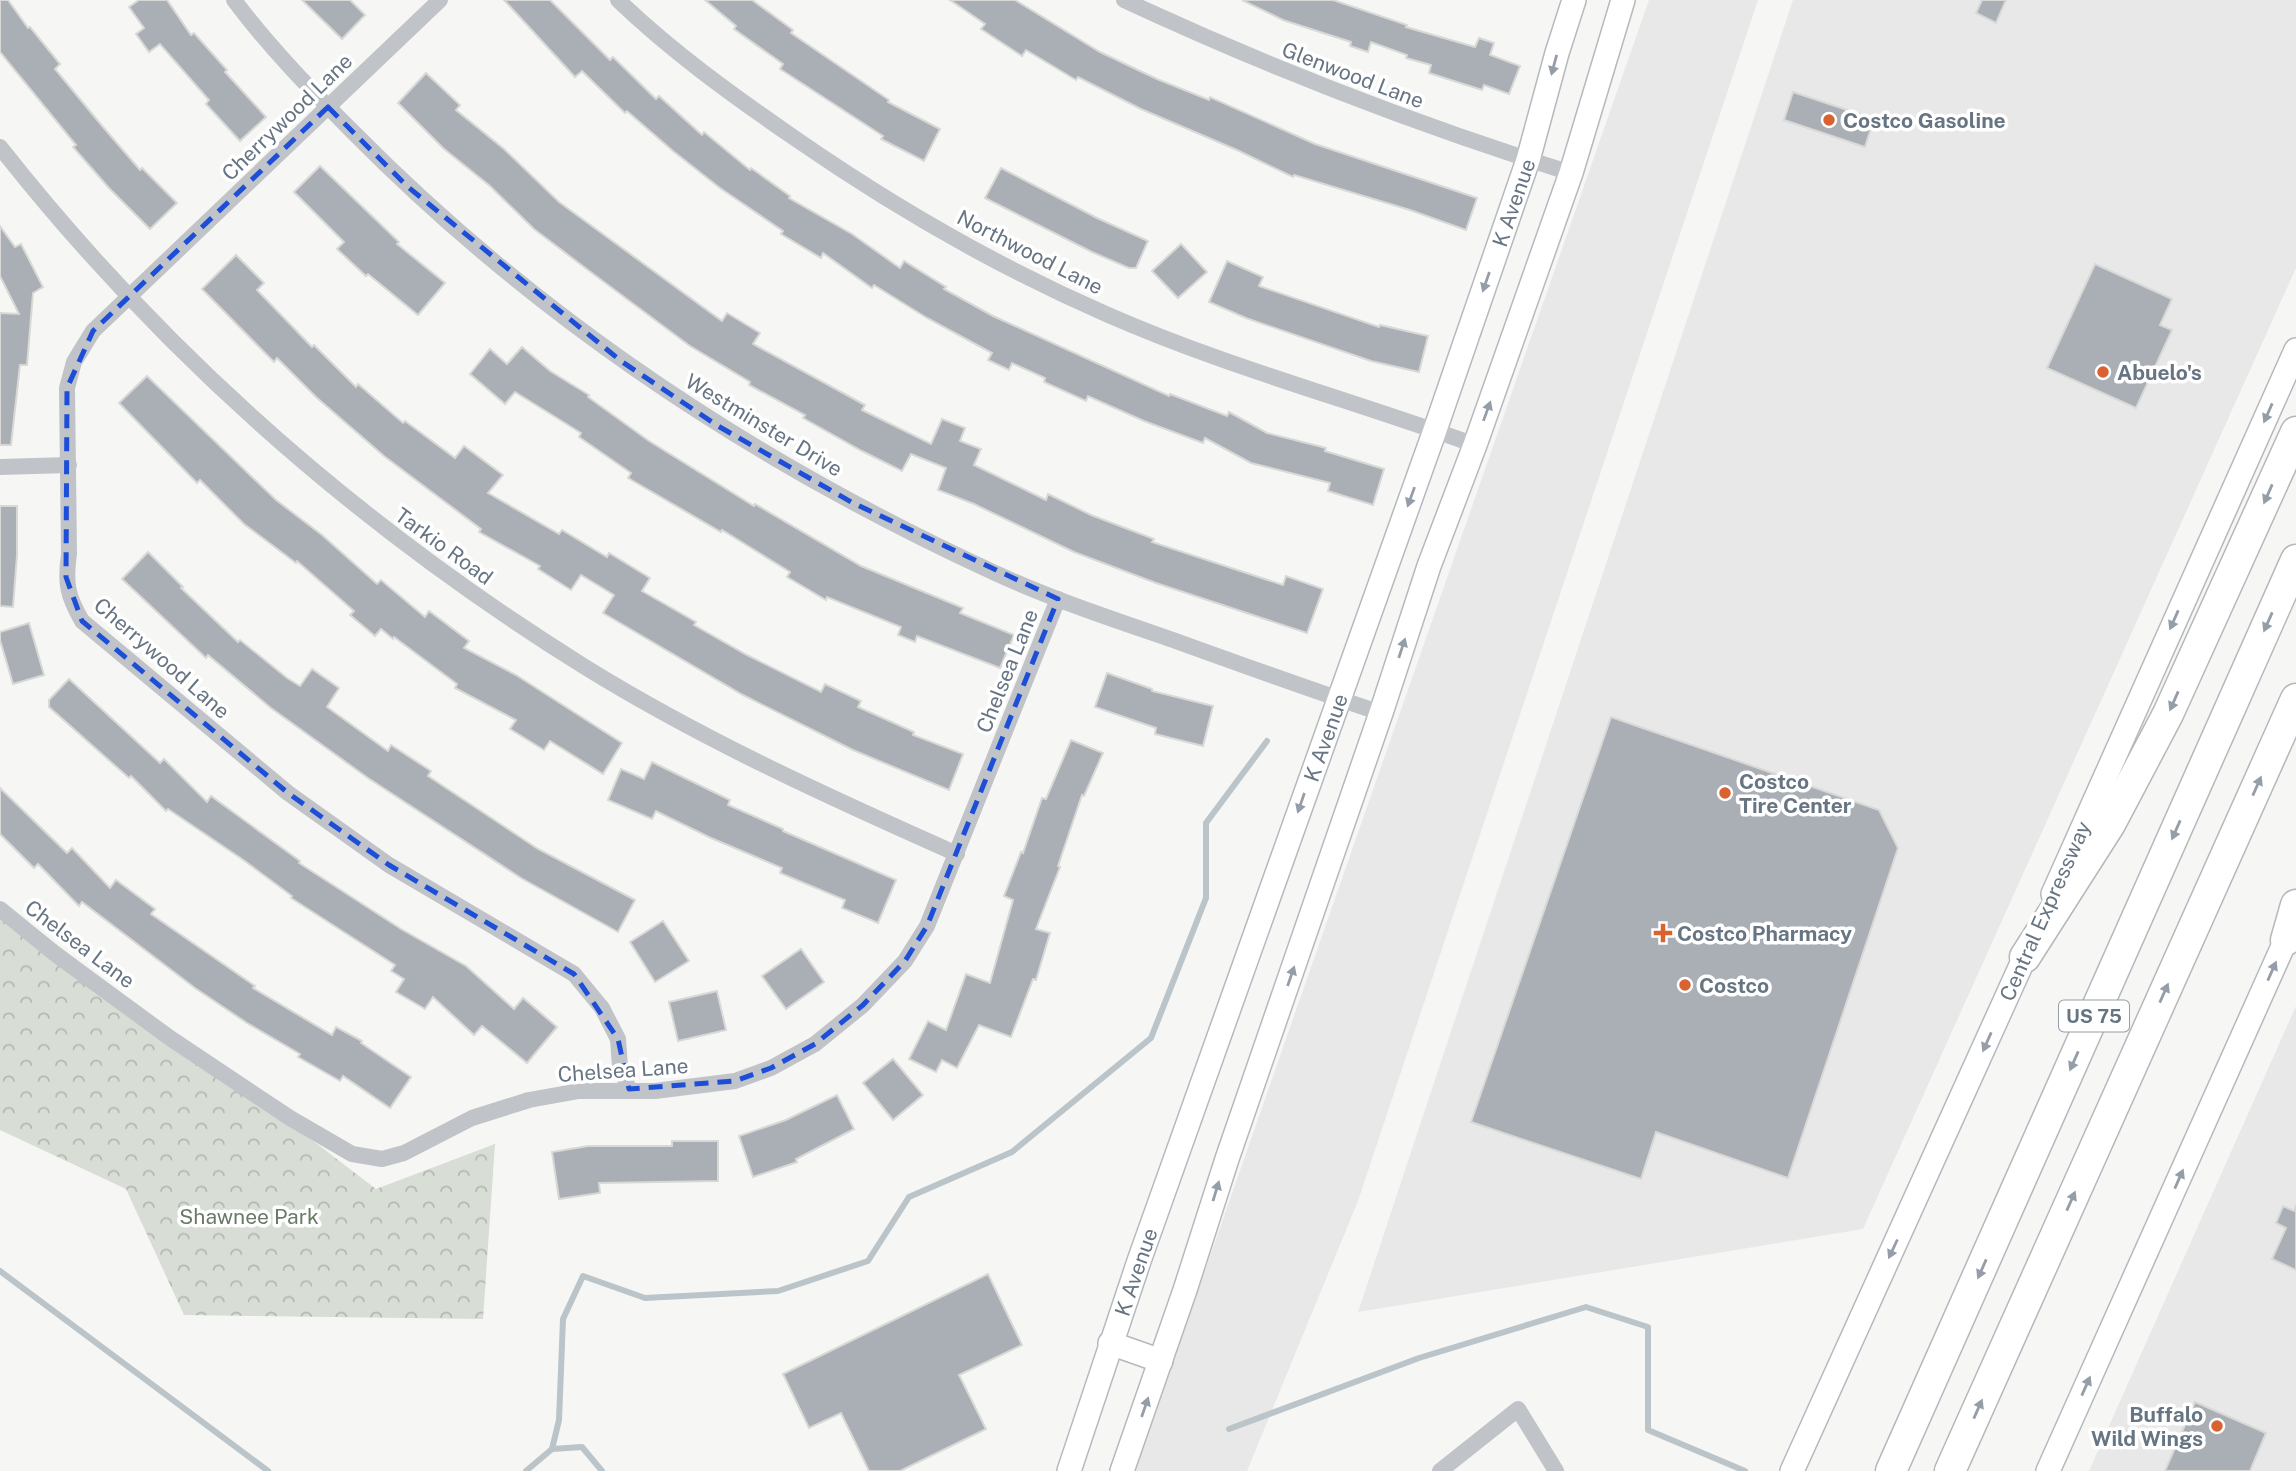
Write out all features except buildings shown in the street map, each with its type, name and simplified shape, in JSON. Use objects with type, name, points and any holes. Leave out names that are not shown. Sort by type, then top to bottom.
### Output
[{"type":"highway","points":[[2025,957],[2110,824],[2168,714],[2296,432]]},
{"type":"highway","name":"US 75","points":[[1891,1471],[2296,560]]},
{"type":"highway","name":"US 75","points":[[1950,1471],[2296,699]]},
{"type":"highway","points":[[2291,928],[2296,905]]},
{"type":"main road","name":"K Avenue","points":[[1069,1471],[1111,1343],[1528,160],[1574,0]]},
{"type":"main road","points":[[1122,1471],[1429,566],[1475,445],[1571,173],[1623,0]]},
{"type":"main road","name":"Central Expressway","points":[[1792,1471],[2296,350]]},
{"type":"main road","points":[[2048,1471],[2291,928]]},
{"type":"main road","points":[[1111,1343],[1161,1361]]},
{"type":"street","name":"Westminster Drive","points":[[234,0],[328,107],[408,187],[513,277],[632,368],[718,426],[853,503],[993,572],[1058,599],[1381,713]]},
{"type":"street","name":"Cherrywood Lane","points":[[440,0],[93,331],[74,362],[67,388],[69,554],[66,577],[70,600],[82,621],[288,793],[389,865],[574,974],[601,1008],[618,1039],[620,1067],[629,1089]]},
{"type":"street","name":"Northwood Lane","points":[[618,0],[736,99],[857,182],[986,257],[1119,320],[1274,379],[1475,445]]},
{"type":"street","name":"Glenwood Lane","points":[[1124,0],[1296,76],[1406,119],[1571,173]]},
{"type":"street","name":"Tarkio Road","points":[[0,147],[40,198],[129,297],[246,412],[354,505],[489,605],[587,668],[699,731],[839,801],[957,854]]},
{"type":"street","points":[[0,467],[69,465]]},
{"type":"street","name":"Chelsea Lane","points":[[0,909],[54,953],[170,1038],[290,1118],[352,1154],[383,1159],[404,1153],[472,1118],[529,1100],[579,1091],[655,1091],[735,1081],[771,1068],[815,1044],[863,1005],[905,961],[927,926],[1058,599]]},
{"type":"street","points":[[1440,1471],[1518,1409],[1556,1471]]},
{"type":"highlighted area","points":[[328,107],[408,187],[621,361],[718,426],[853,503],[1058,599],[927,926],[905,961],[863,1005],[815,1044],[771,1068],[735,1081],[629,1089],[618,1039],[574,974],[389,865],[288,793],[82,621],[66,577],[67,388],[93,331]]},
{"type":"shaded area","points":[[1649,0],[1758,0],[1358,1201],[1247,1471],[1135,1471]]},
{"type":"shaded area","points":[[1793,0],[2296,0],[2296,268],[1863,1229],[1358,1312]]},
{"type":"shaded area","points":[[2296,1006],[2296,1471],[2089,1471]]},
{"type":"green space","name":"Shawnee Park","points":[[0,901],[376,1189],[495,1144],[483,1319],[184,1315],[126,1189],[0,1130]]},
{"type":"waterway","points":[[552,1449],[559,1420],[563,1319],[583,1276],[645,1298],[778,1291],[868,1261],[909,1197],[1012,1152],[1151,1038],[1206,898],[1206,823],[1267,741]]},
{"type":"waterway","points":[[0,1271],[268,1471]]},
{"type":"waterway","points":[[1229,1429],[1419,1358],[1586,1307],[1648,1327],[1648,1430],[1745,1471]]},
{"type":"waterway","points":[[526,1471],[552,1449],[582,1447],[602,1471]]},
{"type":"place","name":"Costco Gasoline","points":[[1829,120]]},
{"type":"place","name":"Abuelo's","points":[[2103,372]]},
{"type":"place","name":"Costco Tire Center","points":[[1725,793]]},
{"type":"place","name":"Costco Pharmacy","points":[[1663,933]]},
{"type":"place","name":"Costco","points":[[1685,985]]},
{"type":"place","name":"Buffalo Wild Wings","points":[[2217,1426]]}]
